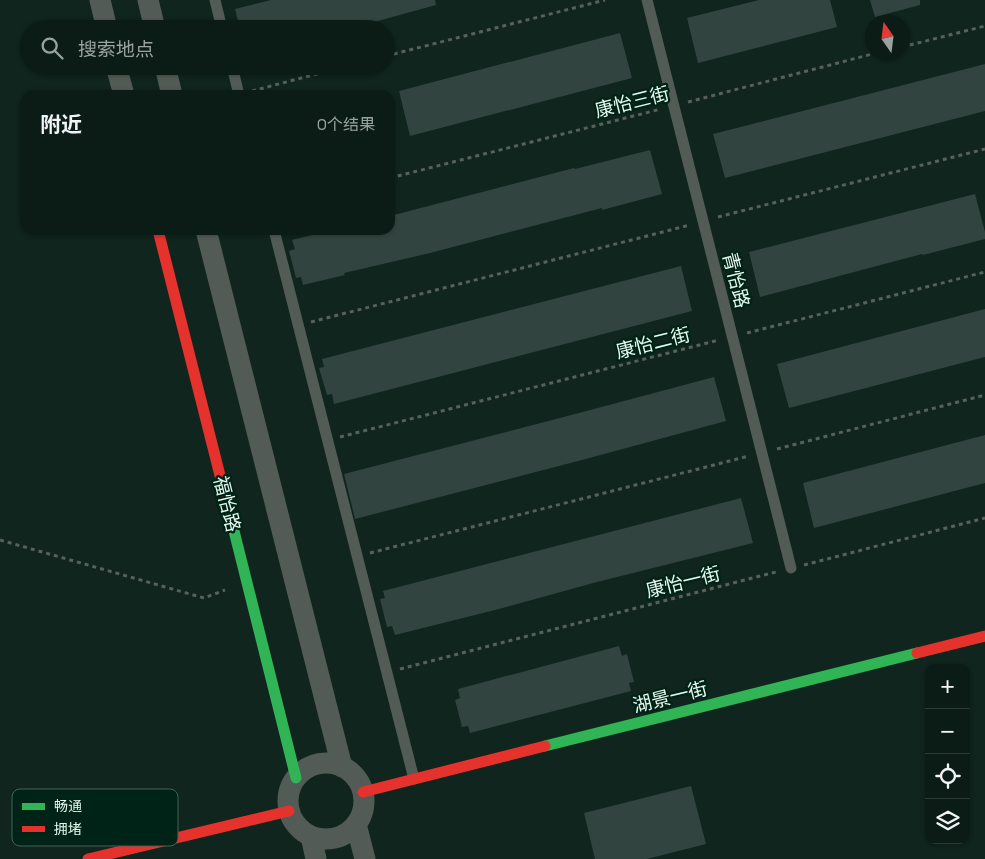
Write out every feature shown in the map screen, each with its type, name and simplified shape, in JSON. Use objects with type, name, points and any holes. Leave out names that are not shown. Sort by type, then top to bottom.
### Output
[{"type":"street","points":[[100,0],[105,20]]},
{"type":"street","points":[[148,0],[153,20]]},
{"type":"street","points":[[118,75],[123,90]]},
{"type":"street","points":[[167,75],[171,90]]},
{"type":"street","name":"福怡路","points":[[159,235],[296,778]]},
{"type":"street","points":[[207,235],[342,767]]},
{"type":"street","name":"湖景一街","points":[[363,792],[985,636]]},
{"type":"street","points":[[332,764],[342,767],[359,782],[363,792],[362,814],[349,832],[340,836],[320,839],[311,836],[301,830],[289,810],[290,788],[303,771],[312,766],[332,764]]},
{"type":"street","points":[[178,837],[289,810]]},
{"type":"street","points":[[356,824],[365,859]]},
{"type":"street","points":[[311,836],[316,859]]},
{"type":"street","points":[[88,859],[141,846]]},
{"type":"lane","points":[[215,0],[220,20]]},
{"type":"lane","name":"青怡路","points":[[647,0],[791,568]]},
{"type":"lane","points":[[234,75],[238,90]]},
{"type":"lane","points":[[275,235],[414,779]]},
{"type":"path","points":[[395,54],[605,0]]},
{"type":"path","points":[[910,45],[985,26]]},
{"type":"path","name":"康怡三街","points":[[395,177],[865,56]]},
{"type":"path","points":[[254,90],[312,75]]},
{"type":"path","points":[[298,325],[985,149]]},
{"type":"path","name":"康怡二街","points":[[328,441],[985,272]]},
{"type":"path","points":[[357,557],[985,395]]},
{"type":"path","name":"康怡一街","points":[[387,672],[985,518]]},
{"type":"path","points":[[0,540],[204,598],[246,582]]},
{"type":"building","points":[[271,0],[435,0],[436,5],[382,20],[238,20],[235,9]]},
{"type":"building","points":[[759,0],[830,0],[837,27],[698,63],[687,18]]},
{"type":"building","points":[[870,0],[920,0],[920,5],[882,15],[874,15]]},
{"type":"building","points":[[620,33],[632,78],[410,136],[399,91]]},
{"type":"building","points":[[985,64],[985,111],[725,178],[713,134]]},
{"type":"building","points":[[650,150],[662,194],[344,273],[345,275],[303,285],[301,277],[296,278],[289,251],[295,249],[292,240],[312,235],[395,235],[395,215]]},
{"type":"building","points":[[975,194],[985,232],[985,239],[760,297],[749,252]]},
{"type":"building","points":[[681,266],[692,311],[334,404],[332,394],[327,395],[319,368],[324,367],[322,359]]},
{"type":"building","points":[[985,309],[985,357],[789,408],[777,364]]},
{"type":"building","points":[[714,377],[726,421],[355,519],[344,474]]},
{"type":"building","points":[[985,435],[985,483],[814,528],[803,483]]},
{"type":"building","points":[[741,498],[753,543],[395,635],[392,626],[387,627],[380,599],[385,598],[383,591]]},
{"type":"building","points":[[619,646],[622,656],[627,654],[634,682],[629,683],[631,691],[470,733],[468,726],[462,727],[455,700],[460,698],[458,689]]},
{"type":"building","points":[[691,786],[706,844],[647,859],[595,859],[584,813]]},
{"type":"traffic: fast","points":[[231,519],[296,778]]},
{"type":"traffic: fast","points":[[545,746],[917,653]]},
{"type":"traffic: jam","points":[[159,235],[231,519]]},
{"type":"traffic: jam","points":[[917,653],[985,636]]},
{"type":"traffic: jam","points":[[363,792],[545,746]]},
{"type":"traffic: jam","points":[[178,838],[289,811]]},
{"type":"traffic: jam","points":[[88,859],[142,846]]}]
